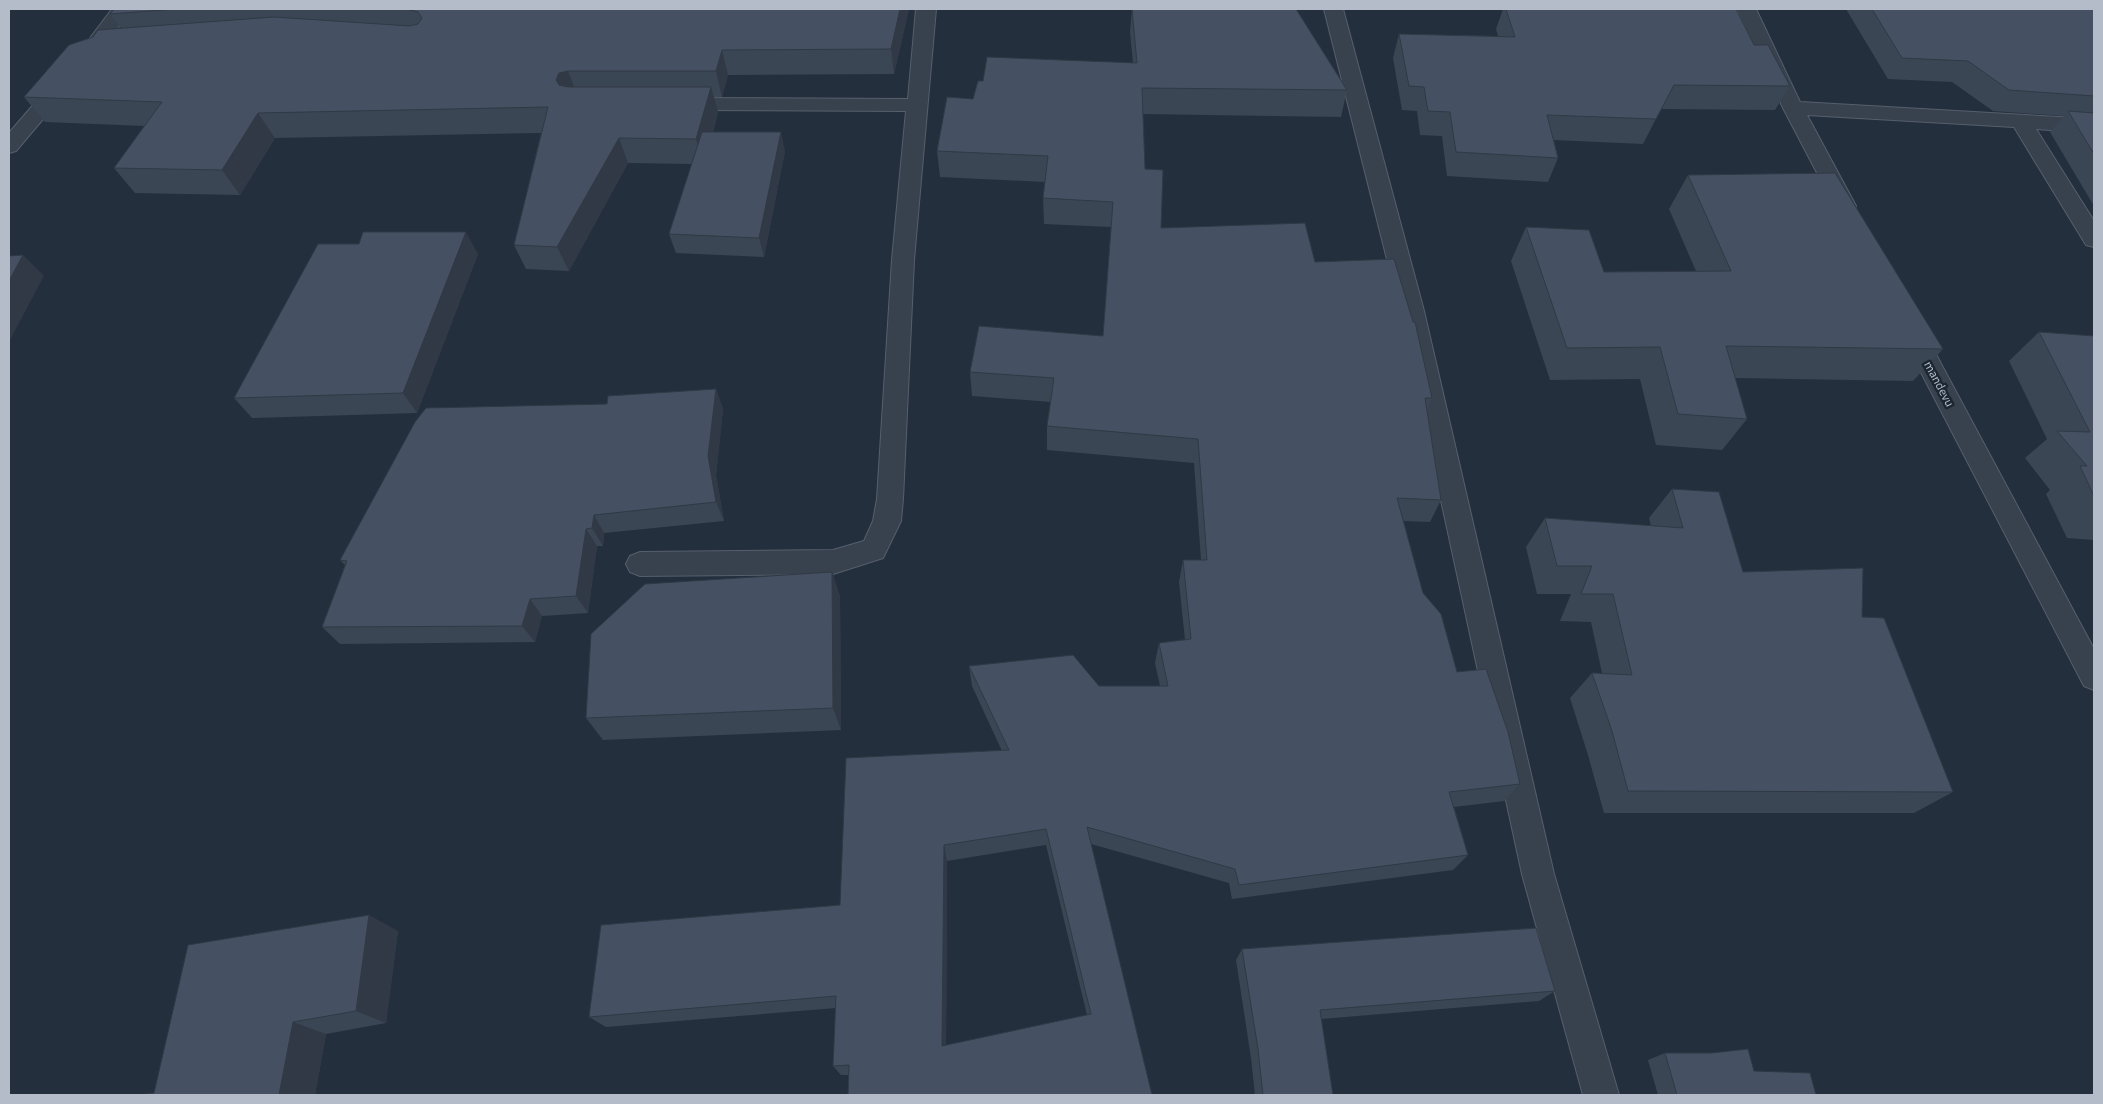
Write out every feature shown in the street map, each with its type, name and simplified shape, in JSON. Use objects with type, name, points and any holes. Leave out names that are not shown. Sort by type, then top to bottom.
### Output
[{"type":"street","points":[[9,146],[101,49],[122,9]]},
{"type":"street","points":[[640,564],[833,562],[873,550],[887,521],[890,499],[903,260],[926,9]]},
{"type":"street","points":[[1333,9],[1412,311],[1538,874],[1601,1095]]},
{"type":"street","points":[[1746,9],[1793,108],[1854,223]]},
{"type":"street","points":[[658,104],[917,105]]},
{"type":"street","points":[[1793,108],[2094,126]]},
{"type":"street","points":[[2020,121],[2094,239]]},
{"type":"street","name":"mandevu","points":[[1900,311],[2094,674]]},
{"type":"building","points":[[114,9],[177,9],[110,14]]},
{"type":"building","points":[[392,9],[900,9],[891,49],[722,50],[716,71],[568,71],[559,73],[556,80],[559,85],[568,87],[711,87],[696,139],[619,138],[557,247],[514,245],[548,107],[258,113],[222,170],[114,168],[162,102],[24,97],[69,45],[93,37],[98,30],[274,17],[410,26],[418,24],[422,18],[418,12]]},
{"type":"building","points":[[1132,9],[1296,9],[1347,90],[1142,88],[1145,169],[1163,170],[1161,228],[1305,223],[1315,262],[1394,259],[1413,322],[1415,322],[1432,398],[1425,398],[1441,500],[1397,498],[1423,593],[1441,614],[1457,672],[1486,669],[1508,732],[1520,784],[1449,792],[1468,855],[1239,885],[1235,869],[1087,827],[1152,1095],[848,1095],[849,1065],[833,1066],[836,996],[589,1017],[601,925],[840,905],[846,758],[1009,750],[969,666],[1073,655],[1099,686],[1168,686],[1159,643],[1191,639],[1183,560],[1207,560],[1198,439],[1047,426],[1054,378],[970,372],[979,326],[1103,336],[1113,202],[1043,198],[1048,156],[937,151],[947,97],[973,99],[978,81],[983,81],[987,57],[1137,63]],"holes":[[[1046,829],[1091,1014],[942,1046],[944,845]]]},
{"type":"building","points":[[1506,9],[1736,9],[1754,45],[1768,45],[1790,86],[1674,85],[1656,119],[1547,115],[1558,158],[1456,152],[1450,112],[1428,111],[1424,87],[1409,86],[1399,34],[1515,37]]},
{"type":"building","points":[[1872,9],[2094,9],[2094,96],[2009,90],[1968,61],[1902,58]]},
{"type":"building","points":[[2068,111],[2094,113],[2094,154]]},
{"type":"building","points":[[702,132],[781,132],[759,238],[669,234]]},
{"type":"building","points":[[1835,173],[1943,349],[1726,346],[1747,419],[1678,414],[1660,347],[1567,348],[1526,227],[1589,230],[1604,272],[1731,271],[1688,175]]},
{"type":"building","points":[[363,232],[466,232],[403,393],[234,398],[318,244],[359,244]]},
{"type":"building","points":[[23,255],[9,281],[9,256]]},
{"type":"building","points":[[2039,332],[2094,336],[2094,496],[2080,466],[2087,466],[2057,431],[2090,432]]},
{"type":"building","points":[[716,389],[708,456],[716,502],[594,515],[592,528],[586,529],[576,596],[530,599],[522,626],[322,627],[347,561],[340,560],[415,422],[426,408],[607,404],[608,396]]},
{"type":"building","points":[[1672,489],[1719,492],[1743,572],[1863,568],[1862,617],[1884,618],[1953,792],[1628,791],[1612,731],[1592,673],[1632,675],[1613,594],[1581,594],[1592,566],[1557,566],[1545,518],[1683,528]]},
{"type":"building","points":[[832,572],[833,708],[586,718],[591,634],[645,584]]},
{"type":"building","points":[[369,915],[356,1011],[293,1022],[279,1095],[139,1095],[154,1093],[188,945]]},
{"type":"building","points":[[1536,928],[1555,991],[1320,1010],[1333,1095],[1263,1095],[1258,1049],[1242,949]]},
{"type":"building","points":[[1748,1049],[1754,1071],[1810,1073],[1816,1095],[1677,1095],[1665,1053],[1712,1053]]}]
